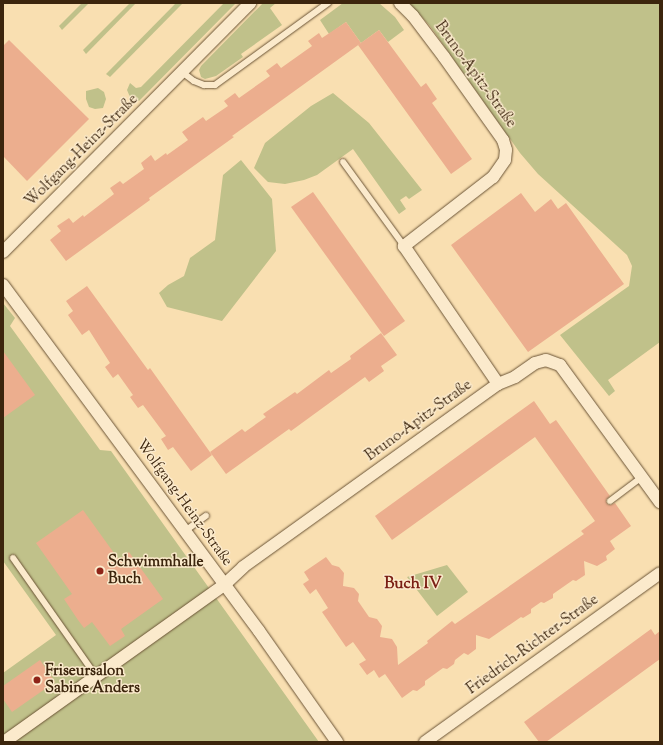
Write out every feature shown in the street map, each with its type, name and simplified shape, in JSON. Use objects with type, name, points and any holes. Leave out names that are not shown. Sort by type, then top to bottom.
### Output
[{"type":"street","name":"Wolfgang-Heinz-Straße","points":[[3,252],[250,3]]},
{"type":"street","name":"Bruno-Apitz-Straße","points":[[400,3],[413,16],[500,133],[506,150],[505,160],[493,177],[404,246]]},
{"type":"street","points":[[404,246],[498,384],[515,377],[535,363],[546,360],[560,365],[650,483],[660,502]]},
{"type":"street","name":"Wolfgang-Heinz-Straße","points":[[3,285],[224,584],[337,742]]},
{"type":"street","name":"Bruno-Apitz-Straße","points":[[4,742],[224,584],[243,567],[498,384]]},
{"type":"street","name":"Friedrich-Richter-Straße","points":[[425,742],[660,573]]},
{"type":"lane","points":[[182,72],[194,81],[204,85],[215,85],[328,3]]},
{"type":"lane","points":[[343,162],[404,246]]},
{"type":"lane","points":[[610,501],[650,483]]},
{"type":"lane","points":[[185,531],[206,516]]},
{"type":"lane","points":[[13,558],[96,676]]},
{"type":"green space","points":[[82,3],[89,3],[62,30],[59,26]]},
{"type":"green space","points":[[130,3],[136,3],[86,54],[83,50]]},
{"type":"green space","points":[[176,3],[183,3],[110,77],[106,74]]},
{"type":"green space","points":[[224,3],[236,3],[139,101],[130,97],[127,90],[130,83],[136,88],[141,87]]},
{"type":"green space","points":[[263,3],[276,3],[270,8],[282,25],[241,54],[243,57],[216,76],[205,79],[201,77],[199,70],[201,66]]},
{"type":"green space","points":[[343,3],[379,3],[395,17],[404,30],[388,42],[379,30],[361,43],[346,22],[329,34],[320,20]]},
{"type":"green space","points":[[409,3],[660,3],[660,342],[608,380],[615,391],[609,396],[560,335],[629,286],[632,266],[627,255],[538,174],[520,153],[430,26]]},
{"type":"green space","points":[[98,88],[104,92],[106,99],[103,108],[95,109],[89,107],[86,99],[86,91]]},
{"type":"green space","points":[[333,93],[369,123],[422,190],[409,199],[406,196],[400,200],[406,209],[399,214],[353,149],[317,175],[304,180],[285,184],[268,182],[254,168],[265,143],[311,106]]},
{"type":"green space","points":[[241,160],[272,199],[276,251],[222,321],[167,307],[159,293],[168,285],[184,276],[190,258],[215,240],[223,175]]},
{"type":"green space","points":[[3,303],[15,318],[10,326],[100,450],[111,451],[319,742],[3,742],[3,673],[56,635],[3,561]]},
{"type":"green space","points":[[447,565],[468,592],[437,616],[407,577]]},
{"type":"building","points":[[346,22],[361,43],[232,136],[234,137],[149,198],[150,200],[66,261],[50,240],[61,231],[57,226],[69,218],[73,223],[83,215],[84,217],[114,194],[110,188],[120,181],[123,184],[144,169],[141,163],[151,155],[155,161],[166,153],[167,155],[188,140],[182,132],[203,117],[206,121],[228,106],[224,101],[235,93],[239,98],[270,76],[266,71],[277,63],[281,68],[312,46],[308,41],[319,33],[322,38]]},
{"type":"building","points":[[379,30],[421,87],[426,83],[437,99],[432,103],[472,159],[451,174],[358,45]]},
{"type":"building","points":[[9,40],[89,119],[27,181],[3,156],[3,46]]},
{"type":"building","points":[[313,192],[405,321],[384,336],[291,207]]},
{"type":"building","points":[[521,193],[535,212],[551,199],[558,209],[566,203],[624,284],[528,352],[451,245]]},
{"type":"building","points":[[87,286],[148,370],[150,368],[212,455],[191,471],[173,447],[168,450],[161,439],[166,436],[143,405],[138,408],[130,397],[133,395],[118,374],[113,378],[105,367],[110,363],[89,330],[82,335],[68,315],[73,311],[66,301]]},
{"type":"building","points":[[381,333],[397,355],[381,366],[384,371],[369,382],[365,377],[291,431],[289,429],[226,474],[210,452],[242,429],[245,432],[266,417],[263,414],[295,392],[297,394],[329,370],[331,373],[351,359],[350,356]]},
{"type":"building","points":[[3,351],[35,395],[3,418]]},
{"type":"building","points":[[534,401],[550,424],[556,420],[610,496],[606,500],[607,504],[611,505],[615,503],[631,526],[610,541],[615,549],[606,556],[607,560],[597,566],[584,561],[585,575],[576,581],[573,580],[553,594],[553,598],[544,603],[541,602],[531,609],[531,613],[523,618],[521,617],[489,639],[476,635],[476,649],[468,655],[464,653],[455,660],[454,664],[447,669],[443,668],[425,681],[425,685],[417,691],[413,690],[402,698],[385,674],[379,678],[374,670],[367,675],[359,664],[366,660],[353,642],[346,647],[322,612],[328,608],[316,589],[310,594],[303,584],[309,580],[304,572],[326,557],[332,565],[339,567],[344,573],[343,586],[354,588],[359,594],[358,601],[369,617],[377,619],[382,626],[380,637],[392,639],[397,647],[398,665],[428,643],[427,641],[452,621],[455,624],[584,534],[581,531],[595,521],[535,437],[392,540],[375,516]]},
{"type":"building","name":"Schwimmhalle Buch","points":[[83,510],[119,560],[129,552],[163,599],[121,629],[125,636],[110,646],[92,622],[84,628],[78,620],[64,599],[72,594],[36,543]]},
{"type":"building","points":[[651,629],[655,635],[660,631],[660,659],[546,742],[539,742],[524,722]]},
{"type":"building","points":[[40,660],[55,682],[12,712],[3,699],[3,686]]},
{"type":"place","name":"Schwimmhalle Buch","points":[[100,571]]},
{"type":"place","name":"Friseursalon Sabine Anders","points":[[37,680]]},
{"type":"district","name":"Buch IV","points":[[413,585]]}]
